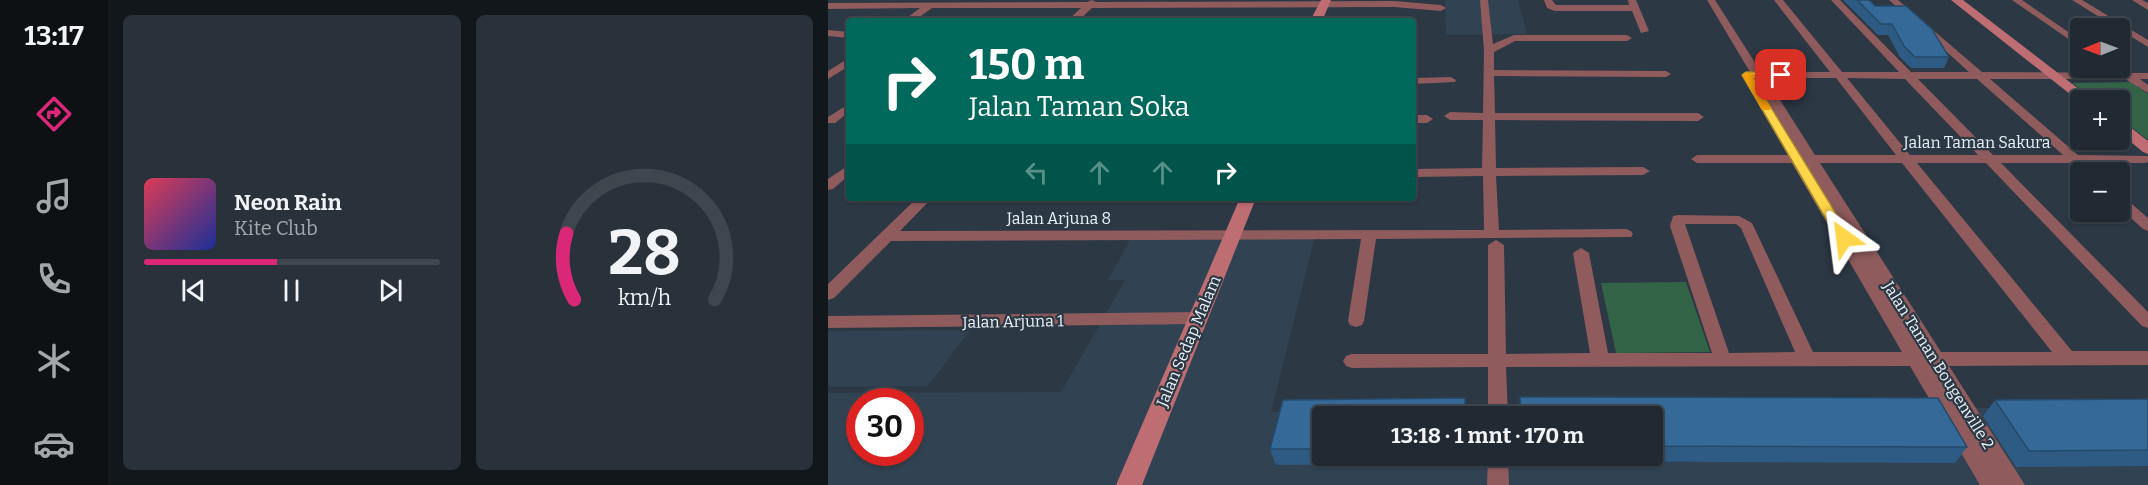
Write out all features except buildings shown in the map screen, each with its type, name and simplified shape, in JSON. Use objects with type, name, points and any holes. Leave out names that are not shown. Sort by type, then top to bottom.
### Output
[{"type":"street","points":[[1484,0],[1489,51],[1489,172],[1494,240],[1498,406]]},
{"type":"street","points":[[1548,0],[1555,8],[1634,4],[1644,31]]},
{"type":"street","name":"Jalan Taman Bougenville 2","points":[[1701,0],[1752,75]]},
{"type":"street","name":"Jalan Taman Bougenville 2","points":[[1710,0],[1752,75],[1803,158],[1935,359],[2014,485]]},
{"type":"street","points":[[1778,0],[2068,358]]},
{"type":"street","points":[[1835,0],[2148,322]]},
{"type":"street","points":[[1893,0],[2075,159]]},
{"type":"street","points":[[1956,0],[2073,90]]},
{"type":"street","points":[[2016,0],[2070,37]]},
{"type":"street","points":[[2076,0],[2148,44]]},
{"type":"street","points":[[2136,0],[2148,7]]},
{"type":"street","points":[[1075,18],[1093,2]]},
{"type":"street","points":[[828,6],[1093,2],[1330,3],[1411,9],[1441,8]]},
{"type":"street","points":[[912,18],[934,3]]},
{"type":"street","points":[[1318,18],[1330,3]]},
{"type":"street","points":[[1328,18],[1330,3]]},
{"type":"street","points":[[1489,51],[1514,38],[1627,38]]},
{"type":"street","points":[[828,76],[846,64]]},
{"type":"street","points":[[1489,73],[1666,74]]},
{"type":"street","points":[[1752,75],[2070,75]]},
{"type":"street","points":[[2130,76],[2148,76]]},
{"type":"street","points":[[2130,78],[2148,90]]},
{"type":"street","points":[[1416,81],[1452,80]]},
{"type":"street","points":[[829,117],[846,113]]},
{"type":"street","points":[[1450,116],[1698,117]]},
{"type":"street","points":[[1416,119],[1427,119]]},
{"type":"street","points":[[2130,137],[2146,154]]},
{"type":"street","name":"Jalan Taman Sakura","points":[[1697,159],[2075,159],[2146,154]]},
{"type":"street","name":"Jalan Taman Bougenville 2","points":[[1803,158],[1916,359],[1991,485]]},
{"type":"street","points":[[828,171],[846,171],[828,186]]},
{"type":"street","points":[[1416,173],[1643,171]]},
{"type":"street","points":[[828,294],[922,201]]},
{"type":"street","name":"Jalan Sedap Malam","points":[[1129,485],[1247,201]]},
{"type":"street","points":[[2130,210],[2148,226]]},
{"type":"street","points":[[1723,360],[1677,226],[1678,219],[1739,220],[1748,226],[1807,359]]},
{"type":"street","name":"Jalan Arjuna 8","points":[[886,236],[1370,235],[1494,240],[1626,234]]},
{"type":"street","points":[[1356,321],[1370,235]]},
{"type":"street","points":[[1581,253],[1600,360]]},
{"type":"street","name":"Jalan Arjuna 1","points":[[828,322],[1198,318]]},
{"type":"street","points":[[1352,362],[2148,358]]},
{"type":"street","points":[[1498,466],[1498,485]]},
{"type":"shaded area","points":[[1445,0],[1518,0],[1527,34],[1446,35]]},
{"type":"shaded area","points":[[1315,237],[1271,412],[1312,412],[1312,466],[1663,466],[1663,410],[2148,407],[2148,485],[828,485],[828,393],[846,393],[846,466],[924,466],[924,393],[1061,392],[1125,280],[1108,280],[1131,238]]},
{"type":"shaded area","points":[[970,330],[928,386],[828,387],[828,331]]},
{"type":"green space","points":[[2131,82],[2148,94],[2148,140],[2130,126],[2130,90],[2082,90],[2072,83]]},
{"type":"green space","points":[[1686,282],[1710,352],[1616,353],[1601,283]]},
{"type":"slow traffic","points":[[1753,75],[1746,75],[1766,108]]},
{"type":"route","points":[[1781,75],[1746,75],[1844,238]]}]
